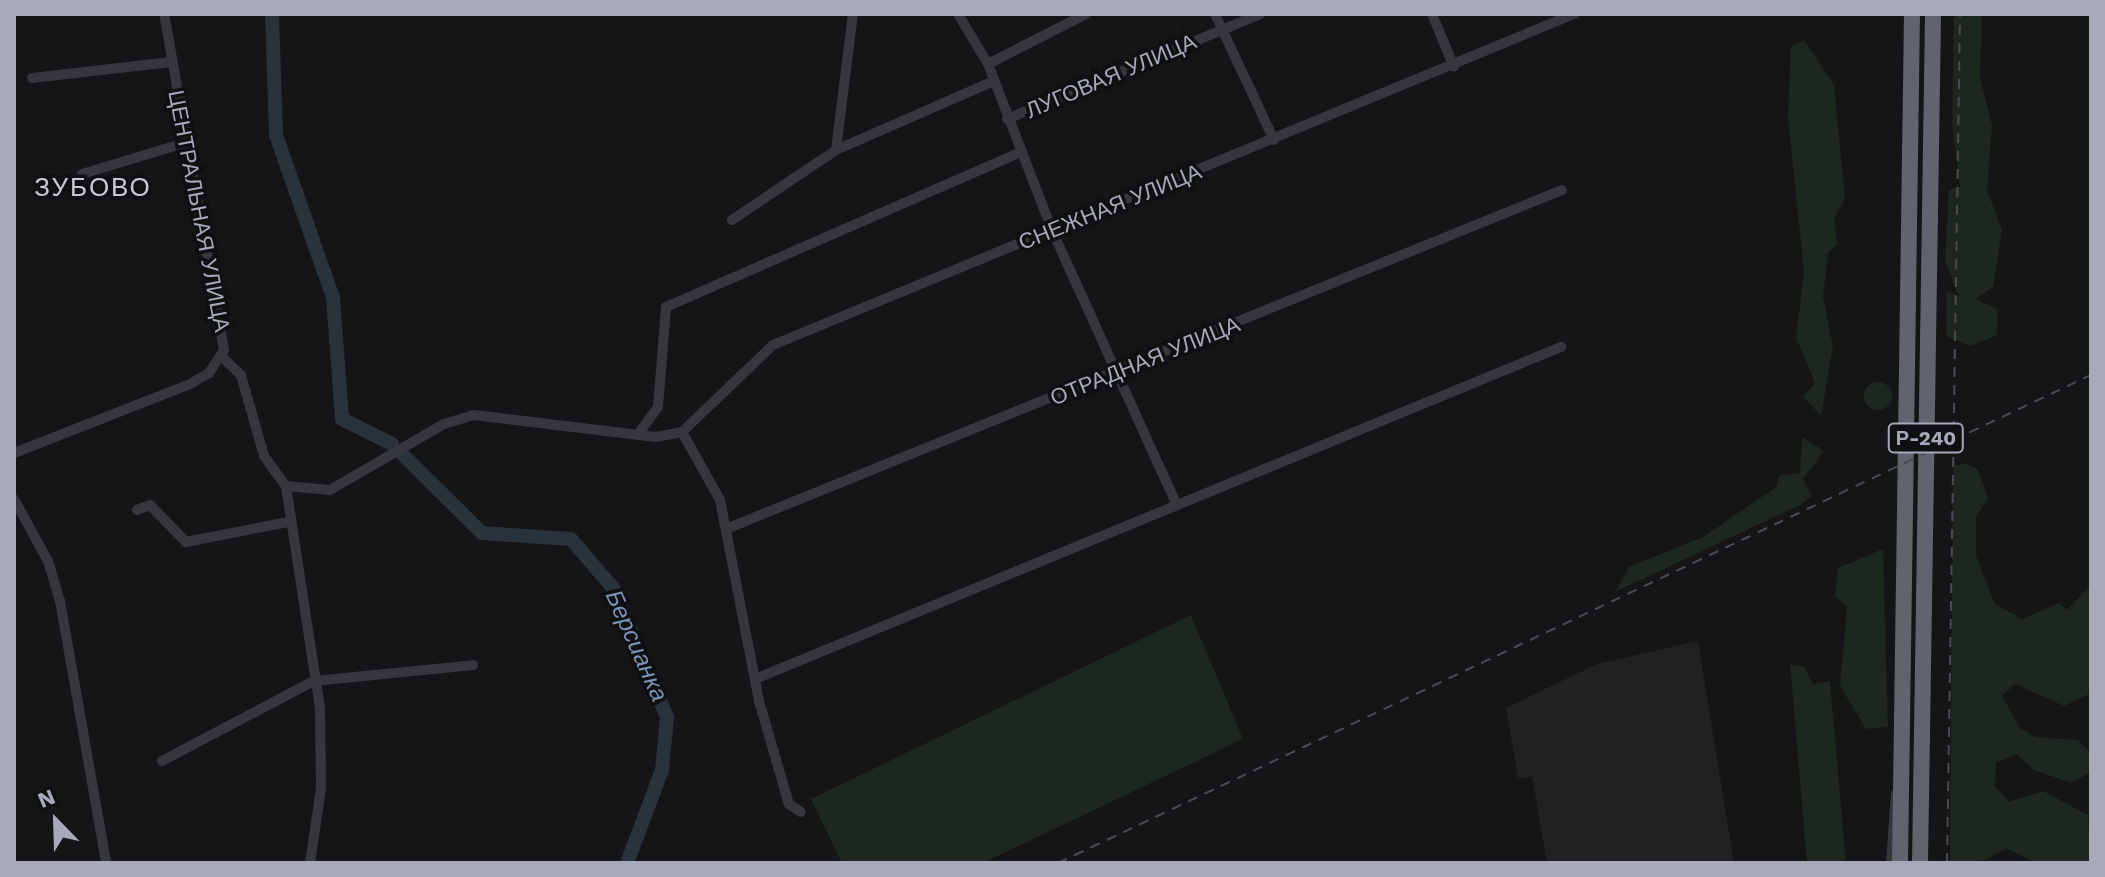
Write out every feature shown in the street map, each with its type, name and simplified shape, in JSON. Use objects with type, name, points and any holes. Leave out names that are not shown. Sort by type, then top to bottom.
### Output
[{"type":"highway","name":"Р-240","points":[[1900,863],[1912,14]]},
{"type":"highway","name":"Р-240","points":[[1920,858],[1933,14]]},
{"type":"street","name":"ЦЕНТРАЛЬНАЯ УЛИЦА","points":[[164,14],[185,143],[225,336],[221,356],[241,375],[264,456],[286,486]]},
{"type":"street","points":[[836,150],[853,14]]},
{"type":"street","points":[[958,14],[988,64],[1052,230],[1177,505]]},
{"type":"street","points":[[988,64],[1086,14]]},
{"type":"street","points":[[1215,14],[1274,140]]},
{"type":"street","name":"ЛУГОВАЯ УЛИЦА","points":[[1007,119],[1260,14]]},
{"type":"street","points":[[1432,14],[1454,67]]},
{"type":"street","name":"СНЕЖНАЯ УЛИЦА","points":[[682,432],[773,345],[1569,18]]},
{"type":"street","points":[[32,78],[171,62]]},
{"type":"street","points":[[732,220],[836,150],[994,81]]},
{"type":"street","points":[[82,174],[185,143]]},
{"type":"street","points":[[639,433],[658,407],[666,307],[1020,152]]},
{"type":"street","name":"ОТРАДНАЯ УЛИЦА","points":[[726,529],[1562,190]]},
{"type":"street","points":[[755,679],[1561,347]]},
{"type":"street","points":[[14,453],[190,384],[221,356]]},
{"type":"street","points":[[310,863],[321,788],[314,681],[288,522],[286,486],[330,490],[444,424],[474,415],[639,433],[682,432],[701,455],[726,529],[755,679],[789,804],[801,812]]},
{"type":"street","points":[[14,499],[48,561],[60,601],[106,863]]},
{"type":"street","points":[[137,510],[150,505],[186,542],[288,522]]},
{"type":"street","points":[[162,761],[314,681],[473,665]]},
{"type":"street","points":[[1891,863],[1901,771]]},
{"type":"shaded area","points":[[1954,14],[1982,14],[1980,78],[1992,126],[1987,190],[2002,230],[1993,287],[1975,299],[1997,309],[1997,335],[1971,346],[1946,336],[1947,291],[1959,297],[1945,260],[1949,190],[1960,186],[1952,122]]},
{"type":"shaded area","points":[[1804,40],[1834,85],[1845,199],[1834,219],[1837,244],[1828,253],[1823,297],[1833,347],[1821,416],[1803,397],[1815,383],[1796,338],[1804,272],[1788,117],[1791,46]]},
{"type":"shaded area","points":[[1878,382],[1888,386],[1892,396],[1888,406],[1878,410],[1868,406],[1864,396],[1868,386]]},
{"type":"shaded area","points":[[1802,437],[1824,451],[1803,479],[1812,496],[1802,504],[1615,592],[1629,567],[1703,537],[1776,487],[1780,475],[1800,473]]},
{"type":"shaded area","points":[[1968,464],[1978,470],[1988,498],[1976,517],[1976,556],[1995,604],[2022,619],[2059,603],[2067,610],[2091,585],[2089,694],[2064,706],[2015,684],[2002,696],[2020,728],[2035,737],[2078,740],[2091,753],[2091,772],[2071,783],[2034,770],[2016,754],[1996,763],[1995,786],[2009,802],[2043,791],[2088,815],[2091,863],[2036,863],[2006,848],[1986,860],[1950,863],[1953,465]]},
{"type":"shaded area","points":[[1883,549],[1888,727],[1866,729],[1840,686],[1847,606],[1835,596],[1838,568]]},
{"type":"shaded area","points":[[1191,615],[1243,739],[983,863],[842,863],[811,799]]},
{"type":"shaded area","points":[[1698,641],[1734,863],[1547,863],[1532,777],[1518,778],[1506,708],[1597,664]]},
{"type":"shaded area","points":[[1790,665],[1804,666],[1813,684],[1830,681],[1846,863],[1807,863]]},
{"type":"waterway","name":"Берсианка","points":[[272,14],[276,135],[333,298],[342,419],[392,444]]},
{"type":"waterway","name":"Берсианка","points":[[403,455],[482,533],[571,539],[613,588],[667,717],[662,770],[627,863]]},
{"type":"railway","points":[[1947,863],[1960,14]]},
{"type":"railway","points":[[1058,863],[2091,375]]},
{"type":"district","name":"ЗУБОВО","points":[[93,188]]}]
